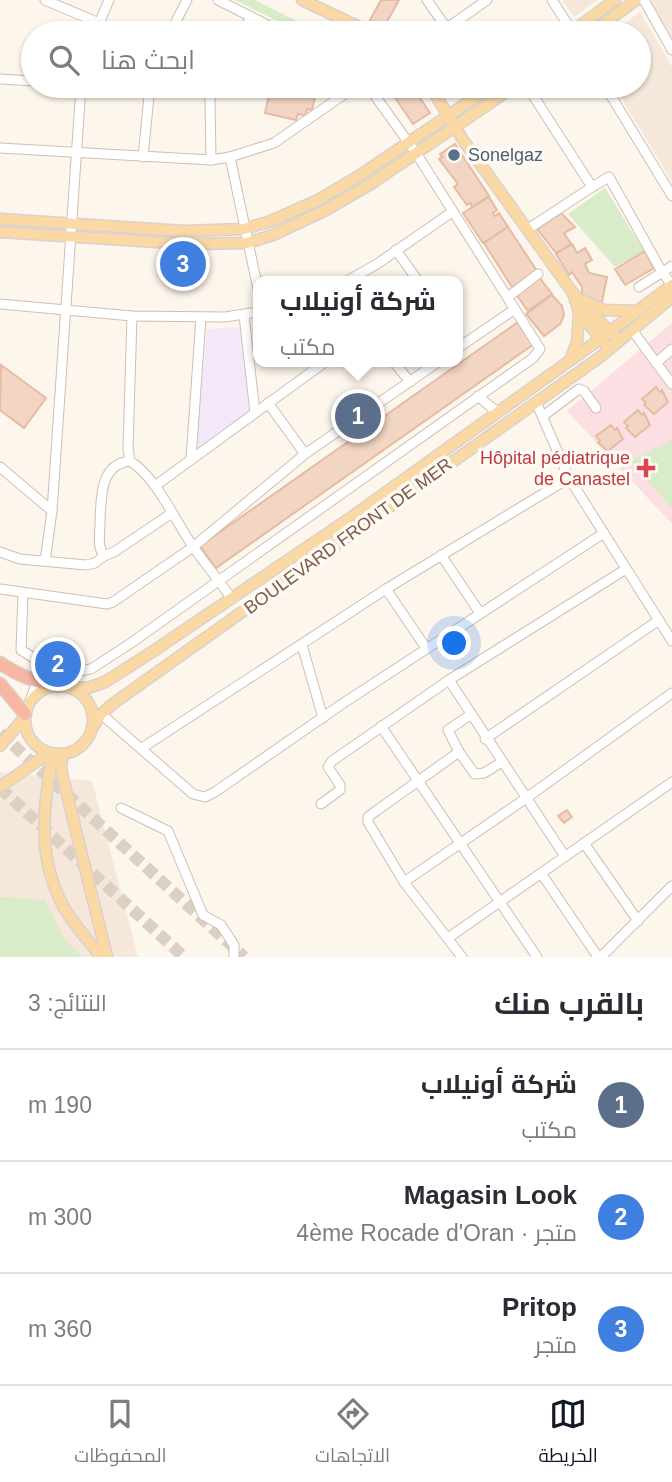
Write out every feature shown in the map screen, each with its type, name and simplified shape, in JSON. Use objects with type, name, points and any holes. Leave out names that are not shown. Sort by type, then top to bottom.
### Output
[{"type":"highway","points":[[0,663],[16,674],[37,682],[64,687]]},
{"type":"highway","points":[[0,684],[24,716]]},
{"type":"main road","points":[[302,0],[315,3],[349,21]]},
{"type":"main road","points":[[586,21],[615,0]]},
{"type":"main road","points":[[607,21],[636,0]]},
{"type":"main road","points":[[437,98],[454,127],[605,336]]},
{"type":"main road","points":[[0,219],[184,231],[244,229],[271,221],[316,201],[362,174],[472,98]]},
{"type":"main road","points":[[0,232],[187,244],[247,243],[273,235],[324,211],[369,185],[497,98]]},
{"type":"main road","points":[[0,746],[24,716],[30,701],[42,690],[88,688],[104,682],[346,521],[605,336],[629,326],[639,311],[672,285]]},
{"type":"main road","points":[[576,296],[604,310],[639,311]]},
{"type":"main road","points":[[570,360],[577,342],[579,312],[576,296]]},
{"type":"main road","name":"BOULEVARD FRONT DE MER","points":[[93,727],[101,715],[615,345],[629,326],[672,297]]},
{"type":"main road","points":[[579,312],[615,345]]},
{"type":"main road","points":[[0,787],[55,754],[79,748],[90,735],[93,727],[91,707],[86,699],[64,687]]},
{"type":"main road","points":[[24,716],[32,740],[39,748],[55,754]]},
{"type":"main road","points":[[55,754],[44,812],[45,855],[62,904],[101,957]]},
{"type":"main road","points":[[55,754],[107,957]]},
{"type":"street","points":[[45,0],[94,21]]},
{"type":"street","points":[[100,21],[109,0]]},
{"type":"street","points":[[176,21],[187,0]]},
{"type":"street","points":[[218,0],[259,21]]},
{"type":"street","points":[[427,0],[439,21]]},
{"type":"street","points":[[459,21],[488,0]]},
{"type":"street","points":[[552,0],[564,21]]},
{"type":"street","points":[[644,0],[672,50]]},
{"type":"street","points":[[249,21],[251,17]]},
{"type":"street","points":[[0,79],[21,80]]},
{"type":"street","points":[[45,561],[52,511],[80,98]]},
{"type":"street","points":[[143,157],[149,98]]},
{"type":"street","points":[[210,98],[211,160]]},
{"type":"street","points":[[0,148],[211,160],[274,143],[339,98]]},
{"type":"street","points":[[23,593],[21,650],[43,664],[73,671],[91,669],[358,484],[533,358],[540,349],[416,153],[376,98]]},
{"type":"street","points":[[535,98],[592,187]]},
{"type":"street","points":[[612,98],[672,197]]},
{"type":"street","points":[[230,157],[255,276]]},
{"type":"street","points":[[528,229],[609,177],[672,285]]},
{"type":"street","points":[[355,276],[452,212]]},
{"type":"street","points":[[397,250],[415,276]]},
{"type":"street","points":[[639,287],[672,266]]},
{"type":"street","points":[[508,297],[538,274]]},
{"type":"street","points":[[0,304],[132,316],[201,317],[253,313]]},
{"type":"street","points":[[463,341],[515,309]]},
{"type":"street","points":[[244,315],[255,413]]},
{"type":"street","points":[[132,316],[128,448],[130,461],[155,486],[193,547],[231,598]]},
{"type":"street","points":[[191,459],[201,317]]},
{"type":"street","points":[[629,326],[672,384]]},
{"type":"street","points":[[656,363],[672,349]]},
{"type":"street","points":[[155,486],[319,367]]},
{"type":"street","points":[[398,367],[410,383]]},
{"type":"street","points":[[0,589],[110,603],[193,547],[305,454],[431,367]]},
{"type":"street","points":[[542,416],[579,389],[596,408]]},
{"type":"street","points":[[478,396],[497,412]]},
{"type":"street","points":[[536,402],[569,478],[672,641]]},
{"type":"street","points":[[268,403],[305,454]]},
{"type":"street","points":[[104,556],[99,544],[103,488],[114,466],[130,461]]},
{"type":"street","points":[[0,467],[52,511]]},
{"type":"street","points":[[142,748],[386,589],[569,478]]},
{"type":"street","points":[[0,552],[9,556],[45,561],[86,565],[95,563],[172,513]]},
{"type":"street","points":[[101,715],[193,794],[205,797],[426,648],[604,533]]},
{"type":"street","points":[[441,555],[480,613]]},
{"type":"street","points":[[321,804],[341,790],[328,764],[449,680],[626,569]]},
{"type":"street","points":[[386,589],[426,648]]},
{"type":"street","points":[[485,738],[659,620]]},
{"type":"street","points":[[302,645],[323,718]]},
{"type":"street","points":[[30,701],[43,664]]},
{"type":"street","points":[[449,680],[564,855]]},
{"type":"street","points":[[404,882],[672,693]]},
{"type":"street","points":[[470,715],[448,730],[458,752],[475,774],[484,774],[502,762]]},
{"type":"street","points":[[381,726],[537,957]]},
{"type":"street","points":[[458,752],[368,817],[370,828],[404,882],[462,957]]},
{"type":"street","points":[[448,937],[672,782]]},
{"type":"street","points":[[121,808],[168,831],[202,915],[220,925],[234,945],[234,957]]},
{"type":"street","points":[[584,843],[638,921]]},
{"type":"street","points":[[541,873],[599,957],[672,886]]},
{"type":"shaded area","points":[[562,0],[597,0],[574,17]]},
{"type":"shaded area","points":[[672,0],[672,38],[650,2]]},
{"type":"shaded area","points":[[640,12],[645,21],[628,21]]},
{"type":"shaded area","points":[[651,31],[672,67],[672,182],[621,98],[651,98]]},
{"type":"shaded area","name":"Hôpital pédiatrique de Canastel","points":[[672,323],[672,524],[567,411]]},
{"type":"shaded area","points":[[242,327],[251,409],[195,451],[207,329]]},
{"type":"shaded area","points":[[0,772],[92,781],[138,957],[0,957]]},
{"type":"green space","points":[[235,0],[255,0],[297,21],[277,21]]},
{"type":"green space","points":[[605,188],[644,251],[615,267],[568,214]]},
{"type":"green space","points":[[672,440],[672,508],[629,461]]},
{"type":"green space","points":[[0,897],[45,900],[64,938],[82,957],[0,957]]},
{"type":"building","points":[[381,0],[399,0],[387,21],[370,21]]},
{"type":"building","points":[[268,98],[315,98],[312,110],[307,109],[306,116],[298,114],[296,120],[265,113]]},
{"type":"building","points":[[395,98],[420,98],[430,113],[413,124]]},
{"type":"building","points":[[455,144],[489,196],[472,207],[470,203],[467,205],[454,187],[458,184],[439,159],[442,157],[440,154]]},
{"type":"building","points":[[489,197],[497,210],[493,213],[495,216],[499,213],[508,227],[483,243],[463,213]]},
{"type":"building","points":[[561,213],[575,227],[564,233],[571,244],[556,253],[537,229]]},
{"type":"building","points":[[508,227],[537,271],[512,287],[484,243]]},
{"type":"building","points":[[572,244],[577,253],[585,248],[592,260],[585,264],[589,273],[607,277],[602,302],[582,298],[582,287],[572,272],[569,275],[556,254]]},
{"type":"building","points":[[645,251],[654,268],[625,285],[615,269]]},
{"type":"building","points":[[539,277],[552,294],[528,311],[516,294]]},
{"type":"building","points":[[552,295],[562,306],[564,315],[560,324],[544,336],[526,314]]},
{"type":"building","points":[[518,322],[534,344],[216,568],[200,546],[454,367],[463,367],[463,361]]},
{"type":"building","points":[[1,365],[46,398],[24,428],[0,410]]},
{"type":"building","points":[[656,387],[660,392],[662,390],[668,402],[654,414],[644,405],[646,403],[642,399]]},
{"type":"building","points":[[638,410],[642,415],[644,413],[650,425],[635,437],[624,422]]},
{"type":"building","points":[[611,425],[615,430],[617,428],[623,439],[608,451],[598,443],[600,441],[596,436]]},
{"type":"building","points":[[567,810],[572,817],[564,823],[558,816]]},
{"type":"tunnel","points":[[0,733],[244,957]]},
{"type":"tunnel","points":[[0,788],[184,957]]},
{"type":"place","name":"Sonelgaz","points":[[454,155]]},
{"type":"place","name":"Pritop","points":[[183,264]]},
{"type":"place","name":"شركة أونيلاب","points":[[358,416]]},
{"type":"place","name":"Hôpital pédiatrique de Canastel","points":[[646,468]]},
{"type":"place","name":"Magasin Look","points":[[58,664]]}]
